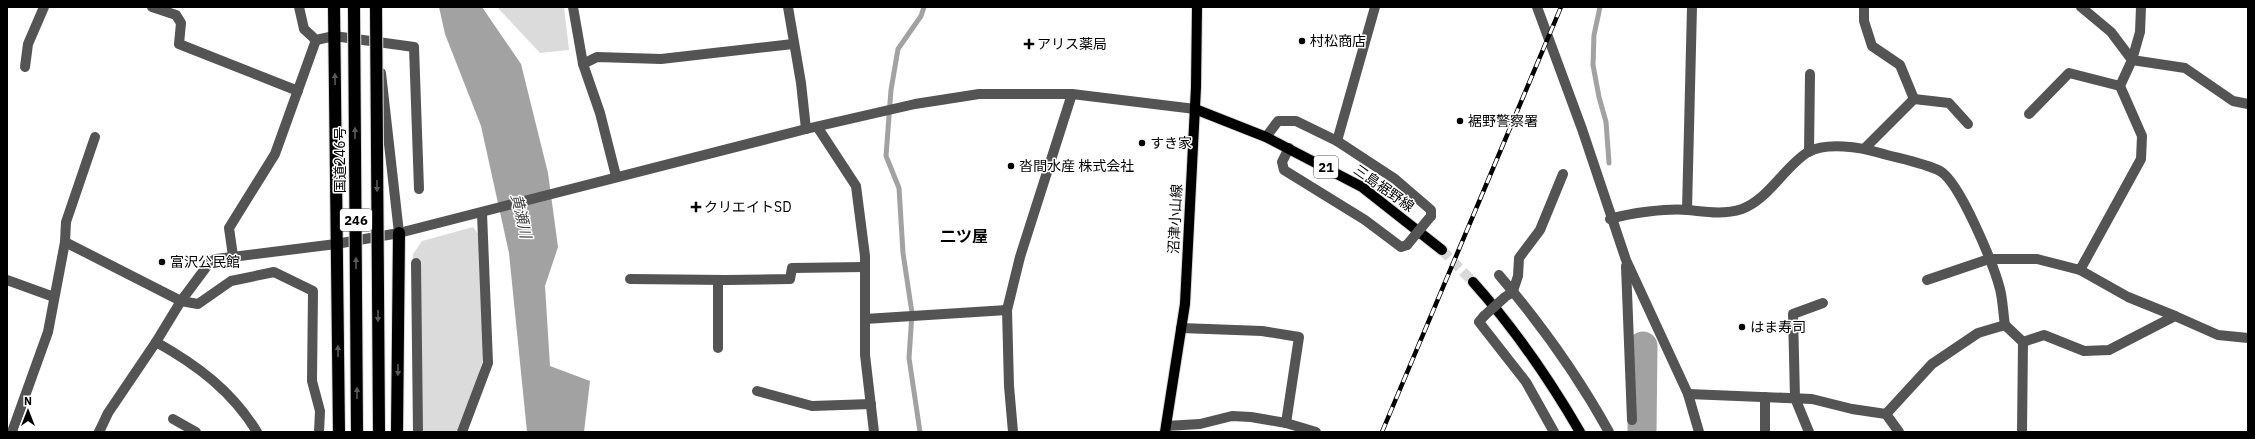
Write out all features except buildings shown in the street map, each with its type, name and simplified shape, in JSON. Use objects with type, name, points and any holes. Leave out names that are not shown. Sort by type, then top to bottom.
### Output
[{"type":"highway","points":[[334,7],[339,432]]},
{"type":"highway","name":"国道246号","points":[[354,7],[357,432]]},
{"type":"highway","name":"246","points":[[376,7],[379,432]]},
{"type":"highway","points":[[397,432],[398,233]]},
{"type":"main road","name":"沼津小山線","points":[[1166,429],[1185,304],[1198,7]]},
{"type":"main road","name":"三島裾野線","points":[[1194,109],[1266,137],[1362,187],[1442,250]]},
{"type":"main road","points":[[1474,282],[1522,339],[1551,383],[1580,432]]},
{"type":"street","points":[[25,67],[28,44],[38,24],[44,7]]},
{"type":"street","points":[[152,7],[177,11],[181,23],[179,44],[298,91]]},
{"type":"street","points":[[299,7],[304,29],[316,40]]},
{"type":"street","points":[[376,7],[378,42],[398,233]]},
{"type":"street","points":[[573,7],[583,64],[600,113],[612,177]]},
{"type":"street","points":[[788,7],[793,44],[801,83],[806,129]]},
{"type":"street","points":[[1337,141],[1375,7]]},
{"type":"street","points":[[1537,7],[1582,129],[1610,219],[1626,260],[1688,394],[1699,432]]},
{"type":"street","points":[[1687,210],[1692,7]]},
{"type":"street","points":[[1864,7],[1864,21],[1872,46],[1900,65],[1914,98]]},
{"type":"street","points":[[2081,7],[2111,32],[2132,60],[2185,68],[2233,101],[2248,104]]},
{"type":"street","points":[[2080,270],[2141,159],[2142,136],[2120,86],[2132,60],[2140,32],[2141,7]]},
{"type":"street","points":[[316,40],[334,36],[414,47],[419,189]]},
{"type":"street","points":[[233,256],[229,228],[275,154],[316,40]]},
{"type":"street","points":[[583,64],[596,57],[661,59],[793,44]]},
{"type":"street","points":[[2029,114],[2069,73],[2120,86]]},
{"type":"street","points":[[1809,152],[1810,74]]},
{"type":"street","points":[[99,432],[108,413],[156,342],[181,301],[210,262],[233,256],[336,244],[398,233],[612,177],[806,129],[818,128],[900,108],[979,94],[1072,94],[1194,109]]},
{"type":"street","points":[[1013,432],[1009,386],[1007,310],[1020,257],[1072,94]]},
{"type":"street","points":[[1914,98],[1949,103],[1968,124]]},
{"type":"street","points":[[1865,148],[1914,98]]},
{"type":"street","points":[[1266,137],[1278,121],[1296,121],[1337,141],[1395,179],[1431,210],[1431,216],[1407,245],[1401,247],[1365,220],[1284,170],[1282,162],[1289,148]]},
{"type":"street","points":[[818,128],[856,186],[865,267],[866,355],[874,432]]},
{"type":"street","points":[[12,432],[48,332],[65,242],[66,222],[95,137]]},
{"type":"street","points":[[1610,219],[1626,214],[1687,210],[1708,214],[1729,213],[1744,208],[1758,200],[1809,152],[1840,146],[1865,148],[1941,172],[1953,184],[1973,222],[1989,259],[2000,290],[2005,325],[2023,342],[2022,432]]},
{"type":"street","points":[[1554,432],[1526,382],[1479,322],[1509,294],[1518,276],[1519,258],[1540,230],[1563,174]]},
{"type":"street","points":[[462,432],[488,363],[485,211]]},
{"type":"street","points":[[65,242],[181,301],[198,304],[231,281],[274,272],[313,292],[312,381],[320,411],[319,432]]},
{"type":"street","points":[[1927,280],[1989,259],[2037,259],[2080,270],[2128,297],[2218,335],[2248,338]]},
{"type":"street","points":[[1626,260],[1632,420]]},
{"type":"street","points":[[416,263],[418,432]]},
{"type":"street","points":[[630,278],[718,280],[790,278],[792,268],[865,267]]},
{"type":"street","points":[[1499,275],[1509,294],[1573,371],[1609,432]]},
{"type":"street","points":[[7,280],[54,297]]},
{"type":"street","points":[[718,280],[718,348]]},
{"type":"street","points":[[1809,432],[1795,398],[1793,314],[1822,303]]},
{"type":"street","points":[[865,319],[924,314],[1007,310]]},
{"type":"street","points":[[2023,342],[2044,335],[2084,351],[2109,350],[2175,316]]},
{"type":"street","points":[[1886,414],[1932,364],[1978,333],[2005,325]]},
{"type":"street","points":[[1181,328],[1262,331],[1298,337],[1286,423]]},
{"type":"street","points":[[156,342],[187,359],[209,375],[246,414],[257,432]]},
{"type":"street","points":[[757,391],[812,406],[871,404]]},
{"type":"street","points":[[1688,394],[1812,399],[1852,409],[1886,414],[1899,432]]},
{"type":"street","points":[[1765,397],[1765,432]]},
{"type":"street","points":[[1166,429],[1200,424],[1232,416],[1251,417],[1286,423],[1316,432]]},
{"type":"street","points":[[173,419],[196,432]]},
{"type":"shaded area","points":[[497,7],[564,7],[569,50],[540,53]]},
{"type":"shaded area","points":[[473,227],[481,238],[485,352],[462,432],[414,432],[413,254],[422,241]]},
{"type":"water","name":"黄瀬川","points":[[439,7],[482,7],[521,64],[548,173],[558,247],[545,286],[550,366],[590,381],[584,432],[527,432],[509,253],[481,126],[445,34]]},
{"type":"waterway","points":[[920,432],[909,358],[912,313],[903,253],[899,188],[886,156],[891,90],[898,49],[921,16],[924,7]]},
{"type":"waterway","points":[[1600,7],[1594,35],[1593,65],[1599,97],[1606,122],[1609,163]]},
{"type":"waterway","points":[[1642,432],[1643,346]]},
{"type":"tunnel","points":[[1442,250],[1473,282]]},
{"type":"railway","points":[[1382,432],[1561,7]]},
{"type":"place","name":"村松商店","points":[[1302,41]]},
{"type":"place","name":"アリス薬局","points":[[1029,44]]},
{"type":"place","name":"裾野警察署","points":[[1460,121]]},
{"type":"place","name":"すき家","points":[[1142,143]]},
{"type":"place","name":"沓間水産 株式会社","points":[[1011,166]]},
{"type":"place","name":"クリエイトSD","points":[[696,207]]},
{"type":"place","name":"富沢公民館","points":[[162,262]]},
{"type":"place","name":"はま寿司","points":[[1742,327]]},
{"type":"district","name":"二ツ屋","points":[[964,236]]}]
